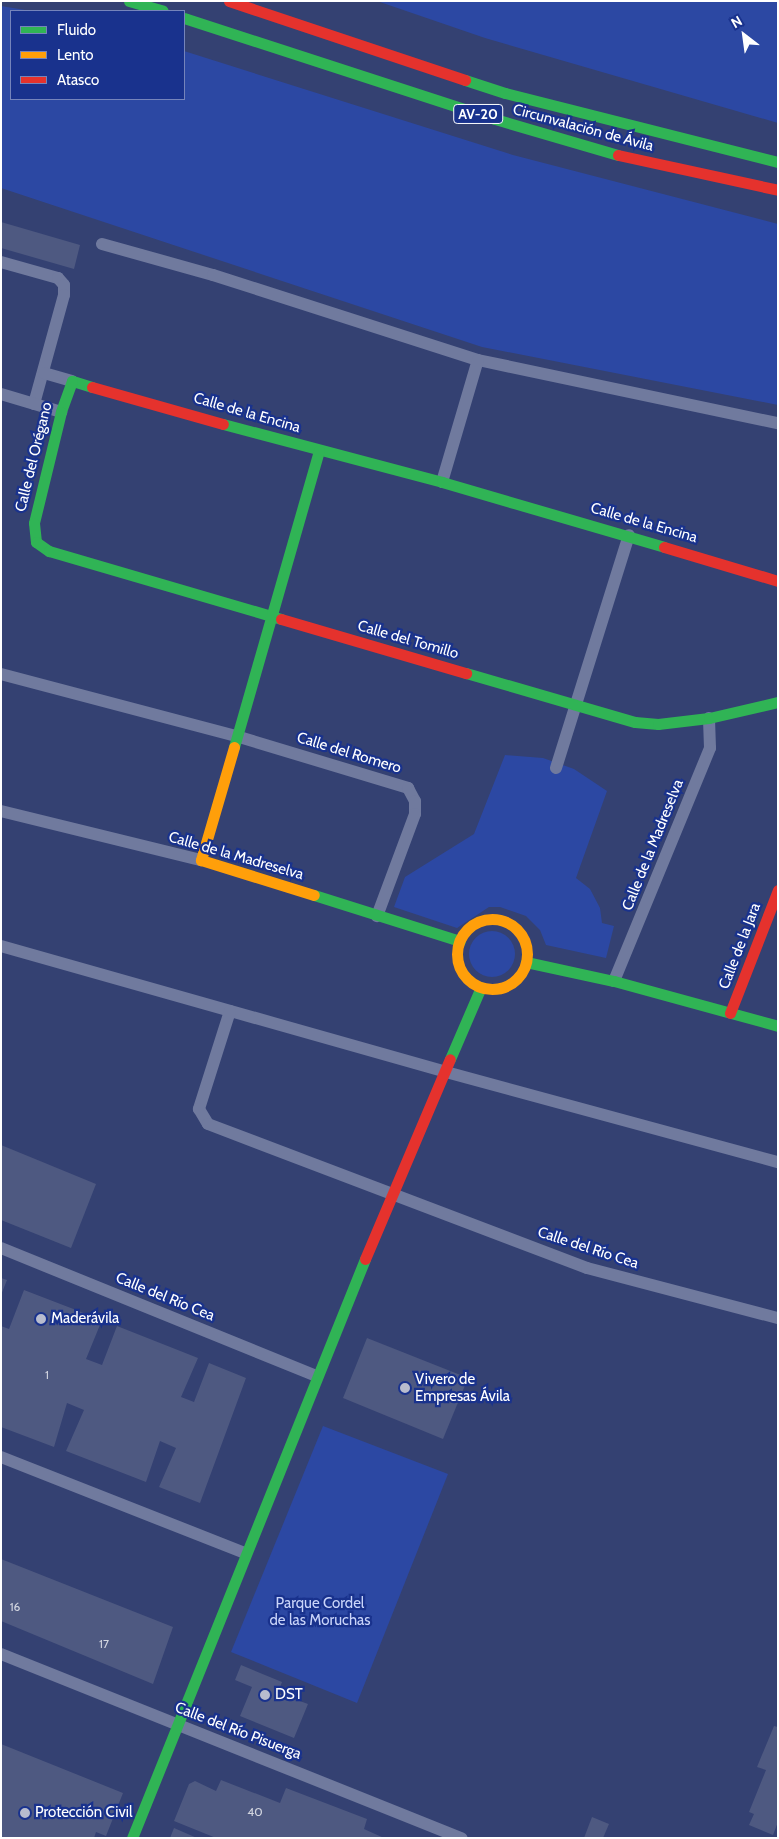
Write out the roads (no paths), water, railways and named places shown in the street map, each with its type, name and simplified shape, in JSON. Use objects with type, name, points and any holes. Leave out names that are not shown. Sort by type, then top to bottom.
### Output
[{"type":"main road","points":[[129,1],[160,10]]},
{"type":"main road","name":"Circunvalación de Ávila","points":[[229,1],[505,93],[618,124],[778,162]]},
{"type":"main road","name":"Circunvalación de Ávila","points":[[185,18],[495,119],[615,154],[778,190]]},
{"type":"main road","name":"Calle de la Encina","points":[[72,381],[319,451],[442,482],[778,580]]},
{"type":"main road","name":"Calle del Orégano","points":[[36,542],[34,523],[61,412],[72,381]]},
{"type":"main road","points":[[201,860],[236,736],[273,617],[319,451]]},
{"type":"main road","name":"Calle del Tomillo","points":[[36,542],[49,551],[635,722],[658,724],[709,718],[778,702]]},
{"type":"main road","name":"Calle de la Madreselva","points":[[201,860],[460,941]]},
{"type":"main road","name":"Calle de la Jara","points":[[730,1013],[778,890]]},
{"type":"main road","points":[[487,920],[507,922],[523,938],[526,962],[522,972],[504,987],[481,987],[463,974],[457,952],[460,941],[478,922],[487,920]]},
{"type":"main road","points":[[526,962],[614,981],[778,1026]]},
{"type":"main road","points":[[132,1838],[317,1376],[481,987]]},
{"type":"street","points":[[102,244],[213,275],[478,360],[778,423]]},
{"type":"street","name":"Calle del Orégano","points":[[1,262],[58,278],[64,285],[64,295],[34,404]]},
{"type":"street","points":[[442,482],[478,360]]},
{"type":"street","name":"Calle de la Encina","points":[[44,373],[72,381]]},
{"type":"street","points":[[1,394],[61,412]]},
{"type":"street","points":[[556,768],[578,705],[629,535]]},
{"type":"street","name":"Calle del Romero","points":[[1,674],[236,736],[408,788],[415,801],[415,814],[377,916]]},
{"type":"street","name":"Calle de la Madreselva","points":[[614,981],[710,748],[709,718]]},
{"type":"street","name":"Calle de la Madreselva","points":[[1,811],[201,860]]},
{"type":"street","points":[[1,946],[446,1072],[778,1162]]},
{"type":"street","name":"Calle del Río Cea","points":[[230,1011],[200,1109],[208,1124],[392,1196],[587,1268],[778,1318]]},
{"type":"street","name":"Calle del Río Cea","points":[[1,1248],[317,1376]]},
{"type":"street","points":[[1,1457],[245,1553]]},
{"type":"street","name":"Calle del Río Pisuerga","points":[[1,1654],[462,1838]]},
{"type":"place","name":"Maderávila","points":[[41,1319]]},
{"type":"place","name":"Vivero de Empresas Ávila","points":[[405,1388]]},
{"type":"place","name":"DST","points":[[265,1695]]},
{"type":"place","name":"Protección Civil","points":[[25,1813]]},
{"type":"park label","name":"Parque Cordel de las Moruchas","points":[[320,1612]]}]
